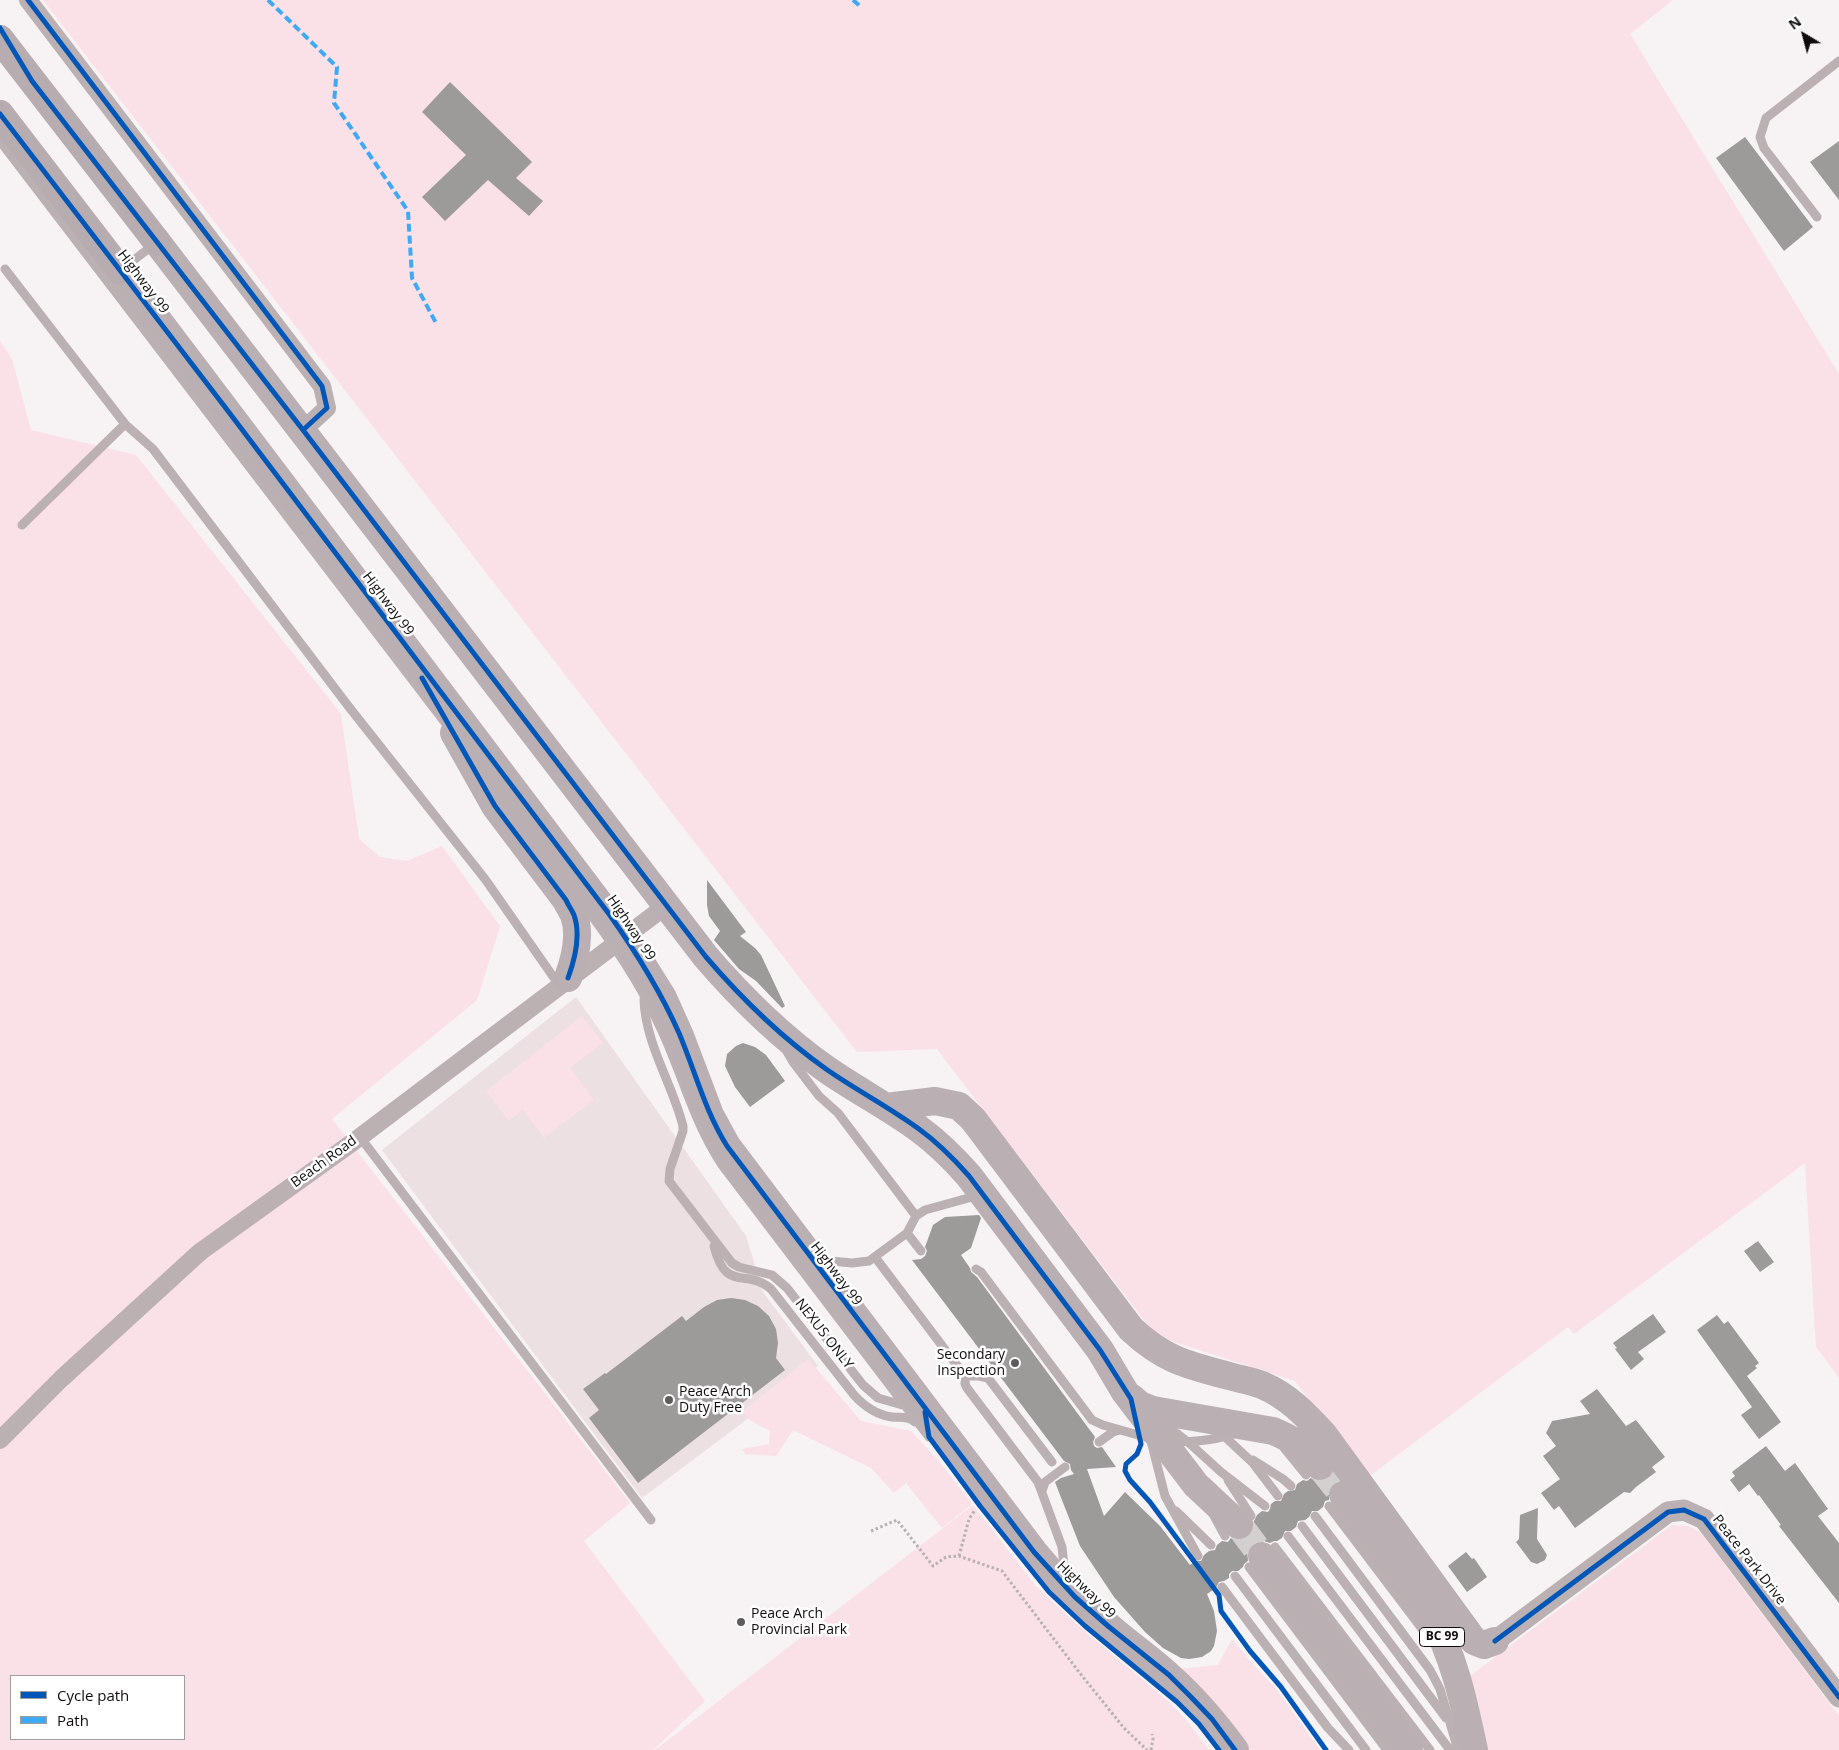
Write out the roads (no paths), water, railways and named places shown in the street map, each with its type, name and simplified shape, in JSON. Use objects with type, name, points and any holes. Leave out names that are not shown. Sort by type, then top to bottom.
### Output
[{"type":"highway","points":[[0,28],[32,80]]},
{"type":"highway","points":[[0,38],[690,936],[729,983],[777,1030],[828,1070],[920,1130],[949,1154],[969,1176],[1100,1350],[1135,1403],[1173,1435],[1257,1427],[1274,1431],[1305,1449],[1313,1470]]},
{"type":"highway","name":"Highway 99","points":[[0,114],[396,632],[626,947],[672,1017],[719,1133],[736,1159],[800,1244],[920,1420],[1075,1597],[1169,1675],[1201,1707],[1236,1750]]},
{"type":"highway","points":[[396,632],[496,806],[566,900],[574,915],[576,943],[574,960],[563,982]]},
{"type":"highway","points":[[886,1107],[936,1101],[959,1106],[974,1119],[1131,1329],[1149,1346],[1185,1365],[1260,1384],[1280,1394],[1300,1408],[1324,1435],[1474,1641],[1484,1645],[1495,1641]]},
{"type":"highway","points":[[1135,1403],[1153,1410],[1173,1435],[1196,1485],[1238,1526]]},
{"type":"highway","points":[[920,1420],[980,1506],[1049,1592],[1086,1626],[1177,1702],[1199,1724],[1219,1750]]},
{"type":"highway","name":"BC 99","points":[[1336,1500],[1430,1613],[1443,1638],[1460,1689],[1463,1747]]},
{"type":"highway","points":[[1262,1557],[1409,1750]]},
{"type":"street","points":[[28,0],[322,386],[327,408],[302,430]]},
{"type":"street","name":"Beach Road","points":[[0,1440],[61,1379],[200,1252],[360,1136],[563,982],[626,947],[667,905]]},
{"type":"street","name":"Peace Park Drive","points":[[1495,1641],[1668,1512],[1684,1510],[1704,1519],[1839,1697]]},
{"type":"lane","points":[[1817,217],[1764,148],[1760,137],[1766,118],[1839,61]]},
{"type":"lane","points":[[0,141],[502,797]]},
{"type":"lane","points":[[120,270],[157,242]]},
{"type":"lane","points":[[5,269],[125,424],[153,449],[349,707],[485,879],[563,982]]},
{"type":"lane","points":[[22,525],[125,424]]},
{"type":"lane","name":"NEXUS ONLY","points":[[572,890],[626,947],[644,995],[671,1051],[696,1118],[712,1150],[732,1179],[920,1420]]},
{"type":"lane","points":[[626,947],[644,995],[645,1016],[649,1032],[683,1126],[670,1169],[669,1181],[732,1263],[739,1267],[777,1278],[787,1288],[863,1385],[878,1398],[920,1420]]},
{"type":"lane","points":[[777,1030],[792,1062],[818,1096],[838,1112],[916,1216]]},
{"type":"lane","points":[[360,1136],[651,1520]]},
{"type":"lane","points":[[800,1244],[813,1254],[831,1261],[861,1263],[875,1257],[907,1233],[916,1216],[925,1210],[972,1197],[988,1201]]},
{"type":"lane","points":[[907,1233],[921,1251]]},
{"type":"lane","name":"NEXUS ONLY","points":[[714,1246],[717,1260],[724,1271],[763,1284],[771,1289],[854,1395],[866,1406],[885,1416],[920,1420]]},
{"type":"lane","points":[[875,1257],[965,1376],[967,1388],[1038,1482],[1048,1514],[1062,1547],[1065,1578],[1075,1597]]},
{"type":"lane","points":[[976,1269],[981,1272],[1092,1420],[1103,1426],[1120,1430],[1173,1435],[1226,1436],[1257,1427]]},
{"type":"lane","points":[[965,1376],[988,1378],[1052,1462]]},
{"type":"lane","points":[[1099,1442],[1113,1432],[1120,1430]]},
{"type":"lane","points":[[1173,1435],[1226,1436],[1245,1454],[1278,1496]]},
{"type":"lane","points":[[1173,1435],[1265,1506]]},
{"type":"lane","points":[[1173,1435],[1162,1488],[1198,1556]]},
{"type":"lane","points":[[1245,1454],[1291,1486]]},
{"type":"lane","points":[[1042,1491],[1045,1482],[1065,1467]]},
{"type":"lane","points":[[1221,1472],[1238,1526]]},
{"type":"lane","points":[[1169,1503],[1212,1545]]},
{"type":"lane","points":[[1314,1516],[1430,1670],[1463,1747]]},
{"type":"lane","points":[[1302,1526],[1439,1707],[1463,1747]]},
{"type":"lane","points":[[1288,1536],[1450,1750]]},
{"type":"lane","points":[[1235,1576],[1366,1750]]},
{"type":"lane","points":[[1279,1580],[1387,1750]]},
{"type":"lane","points":[[1279,1580],[1430,1750]]},
{"type":"lane","points":[[1222,1587],[1328,1728],[1349,1750]]},
{"type":"tunnel","points":[[1320,1466],[1343,1495]]},
{"type":"tunnel","points":[[1239,1525],[1262,1556]]},
{"type":"place","name":"Secondary Inspection","points":[[1015,1363]]},
{"type":"place","name":"Peace Arch Duty Free","points":[[669,1400]]},
{"type":"place","name":"Peace Arch Provincial Park","points":[[741,1622]]}]
